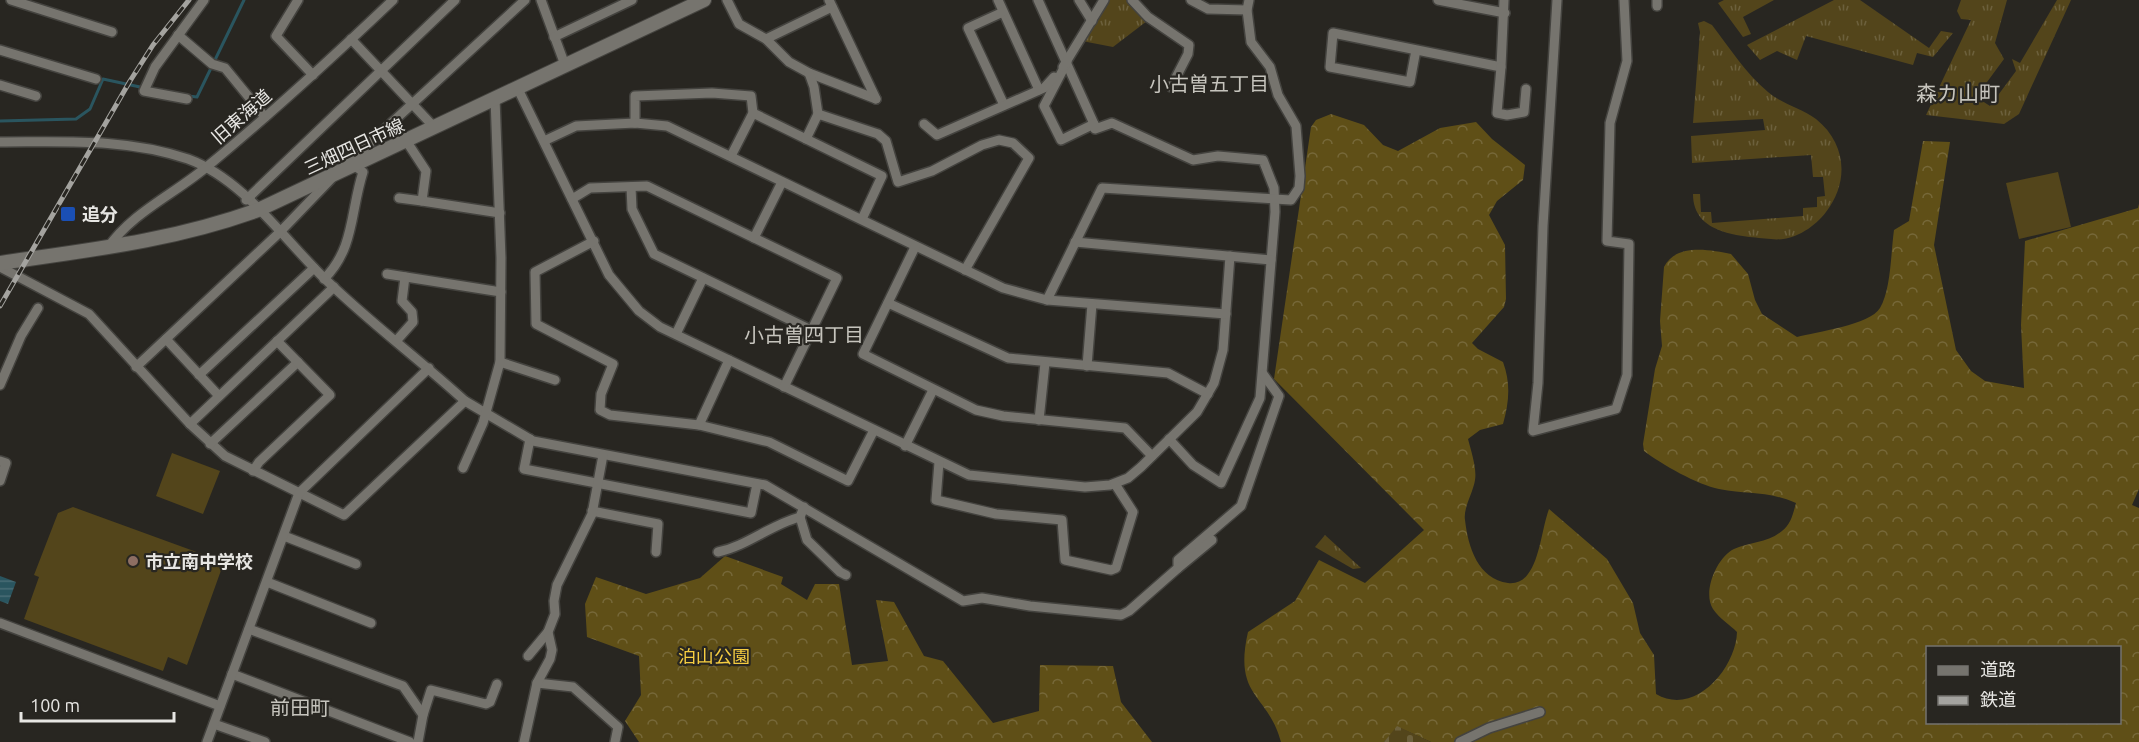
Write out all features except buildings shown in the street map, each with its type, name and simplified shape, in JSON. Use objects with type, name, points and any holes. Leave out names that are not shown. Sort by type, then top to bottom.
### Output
[{"type":"main road","name":"三畑四日市線","points":[[0,265],[107,249],[210,227],[258,210],[407,142],[517,87],[704,0]]},
{"type":"street","points":[[11,0],[112,32]]},
{"type":"street","points":[[187,99],[144,91],[155,67],[204,0]]},
{"type":"street","points":[[298,0],[276,36],[313,75]]},
{"type":"street","name":"旧東海道","points":[[107,249],[129,222],[206,168],[313,75],[393,0]]},
{"type":"street","points":[[246,200],[455,0]]},
{"type":"street","points":[[136,367],[280,232],[335,175],[525,0]]},
{"type":"street","points":[[541,0],[565,65]]},
{"type":"street","points":[[554,37],[632,0]]},
{"type":"street","points":[[727,0],[739,24],[766,39],[789,62],[809,74],[876,99],[831,4],[766,39]]},
{"type":"street","points":[[998,0],[1039,90]]},
{"type":"street","points":[[1038,0],[1095,124],[1095,129],[1112,123],[1193,160],[1218,156],[1263,160],[1274,188],[1275,201],[1260,398],[1221,483],[1193,465],[1169,439]]},
{"type":"street","points":[[1079,0],[1092,21]]},
{"type":"street","points":[[1095,124],[1061,140],[1044,106],[1104,0]]},
{"type":"street","points":[[1132,0],[1148,17],[1189,45],[1188,54],[1171,87]]},
{"type":"street","points":[[1047,300],[1102,188],[1275,201],[1291,200],[1299,188],[1299,147],[1296,126],[1278,95],[1270,67],[1251,42],[1248,5],[1208,9],[1191,0]]},
{"type":"street","points":[[1438,0],[1504,13]]},
{"type":"street","points":[[1504,0],[1497,113],[1507,115],[1524,112],[1526,89]]},
{"type":"street","points":[[1557,0],[1538,382],[1533,431],[1616,409],[1626,382],[1629,244],[1607,241],[1610,123],[1627,61],[1624,0]]},
{"type":"street","points":[[1003,12],[968,28],[1004,105]]},
{"type":"street","points":[[1416,50],[1410,82],[1330,67],[1333,33],[1501,67]]},
{"type":"street","points":[[177,35],[214,65],[225,68],[266,117]]},
{"type":"street","points":[[351,39],[434,127]]},
{"type":"street","points":[[0,50],[96,79]]},
{"type":"street","points":[[924,124],[937,135],[1048,85],[1067,62]]},
{"type":"street","points":[[806,139],[818,114],[814,87],[809,74]]},
{"type":"street","points":[[0,85],[36,96]]},
{"type":"street","points":[[517,87],[617,287],[639,311],[660,327],[969,475],[1085,487],[1115,484],[1141,468],[1197,412],[1219,368],[1230,256]]},
{"type":"street","points":[[635,123],[635,96],[712,93],[751,96],[753,113],[731,156]]},
{"type":"street","points":[[463,468],[485,415],[500,362],[500,213],[495,98]]},
{"type":"street","points":[[753,113],[882,176],[862,219]]},
{"type":"street","points":[[818,114],[878,134],[886,141],[898,182],[932,171],[991,141],[1012,143],[1029,158],[965,270]]},
{"type":"street","points":[[544,141],[576,126],[635,123],[667,126],[862,219],[915,247],[1014,292],[1047,300],[1226,314]]},
{"type":"street","points":[[0,142],[94,142],[187,159],[206,168],[228,179],[324,279],[465,401],[485,415],[530,439],[765,485],[963,601],[982,598],[1030,606],[1121,615],[1212,540]]},
{"type":"street","points":[[407,142],[426,171],[422,201]]},
{"type":"street","points":[[324,279],[338,265],[347,246],[356,195],[363,172],[355,166]]},
{"type":"street","points":[[754,238],[782,182]]},
{"type":"street","points":[[572,199],[590,188],[647,186],[837,278],[784,387]]},
{"type":"street","points":[[631,187],[632,209],[654,254],[811,330]]},
{"type":"street","points":[[399,198],[500,213]]},
{"type":"street","points":[[594,241],[535,272],[536,324],[613,364],[601,394],[600,410],[610,415],[699,425],[769,442],[848,481],[874,430]]},
{"type":"street","points":[[1075,243],[1271,260]]},
{"type":"street","points":[[915,247],[863,354],[976,410],[1039,420],[1125,428],[1152,456]]},
{"type":"street","points":[[0,265],[89,314],[190,424],[225,456],[344,515],[465,401]]},
{"type":"street","points":[[199,375],[314,268]]},
{"type":"street","points":[[387,274],[501,292]]},
{"type":"street","points":[[397,340],[413,322],[412,312],[402,301],[405,277]]},
{"type":"street","points":[[676,334],[703,278]]},
{"type":"street","points":[[190,424],[334,287]]},
{"type":"street","points":[[888,303],[1008,358],[1168,373],[1208,394]]},
{"type":"street","points":[[1087,366],[1092,304]]},
{"type":"street","points":[[0,385],[21,336],[38,308]]},
{"type":"street","points":[[166,339],[219,396]]},
{"type":"street","points":[[253,471],[259,462],[330,395],[277,341]]},
{"type":"street","points":[[699,425],[729,360]]},
{"type":"street","points":[[210,444],[298,362]]},
{"type":"street","points":[[500,362],[555,380]]},
{"type":"street","points":[[1039,420],[1045,363]]},
{"type":"street","points":[[207,742],[299,493],[429,368]]},
{"type":"street","points":[[1178,568],[1178,560],[1242,506],[1279,396],[1263,374]]},
{"type":"street","points":[[905,446],[933,390]]},
{"type":"street","points":[[530,439],[524,469],[598,484],[751,513],[757,484]]},
{"type":"street","points":[[528,656],[548,632],[555,614],[554,601],[557,585],[592,511],[603,455]]},
{"type":"street","points":[[0,460],[6,463],[0,481]]},
{"type":"street","points":[[939,462],[936,500],[996,514],[1062,520],[1065,560],[1111,570],[1116,568],[1133,512],[1115,484]]},
{"type":"street","points":[[804,507],[800,518],[807,540],[846,575]]},
{"type":"street","points":[[592,511],[658,524],[656,552]]},
{"type":"street","points":[[718,552],[733,549],[779,524],[800,518]]},
{"type":"street","points":[[284,536],[356,564]]},
{"type":"street","points":[[267,582],[371,623]]},
{"type":"street","points":[[0,623],[220,706]]},
{"type":"street","points":[[249,629],[403,686],[423,714]]},
{"type":"street","points":[[524,742],[537,683],[550,659],[552,650],[548,632]]},
{"type":"street","points":[[232,674],[410,742]]},
{"type":"street","points":[[537,683],[573,687],[618,727],[615,742]]},
{"type":"street","points":[[418,742],[423,714],[431,690],[486,704],[490,702],[497,684]]},
{"type":"street","points":[[1460,742],[1489,728],[1540,712]]},
{"type":"street","points":[[214,724],[265,742]]},
{"type":"green space","points":[[1108,0],[1128,0],[1147,21],[1113,47],[1082,41]]},
{"type":"green space","points":[[1724,0],[1774,0],[1743,17],[1751,34],[1743,37],[1718,3]]},
{"type":"green space","points":[[1834,0],[1860,0],[1929,48],[1941,31],[1953,33],[1933,57],[1917,53],[1913,65],[1806,36],[1797,60],[1777,51],[1760,60],[1747,45]]},
{"type":"green space","points":[[1961,0],[2007,0],[1995,43],[2004,59],[1976,97],[1990,106],[2016,71],[2012,59],[2020,63],[2057,0],[2071,0],[2019,114],[2004,124],[1926,115],[1971,20],[1961,19],[1957,11]]},
{"type":"green space","points":[[1704,21],[1712,25],[1760,85],[1779,100],[1816,119],[1834,140],[1841,164],[1838,188],[1826,212],[1802,233],[1779,239],[1733,234],[1710,225],[1701,218],[1695,208],[1693,194],[1700,194],[1701,212],[1711,212],[1712,223],[1803,216],[1803,208],[1817,207],[1817,197],[1825,196],[1823,177],[1813,177],[1811,155],[1692,163],[1691,136],[1765,130],[1763,119],[1693,123],[1700,32],[1698,23]]},
{"type":"green space","points":[[1331,114],[1364,125],[1383,145],[1398,151],[1440,128],[1476,122],[1492,139],[1525,165],[1523,180],[1497,201],[1489,215],[1505,245],[1506,299],[1504,307],[1472,343],[1478,349],[1503,362],[1508,393],[1503,424],[1480,430],[1468,439],[1475,475],[1465,515],[1469,541],[1476,560],[1489,575],[1508,583],[1519,582],[1532,568],[1549,509],[1607,559],[1633,603],[1640,633],[1654,655],[1656,694],[1671,699],[1685,699],[1699,694],[1711,685],[1721,674],[1735,646],[1737,632],[1715,612],[1710,602],[1710,585],[1722,559],[1734,549],[1777,535],[1790,522],[1796,503],[1775,496],[1710,487],[1680,473],[1644,451],[1643,444],[1655,369],[1662,346],[1660,321],[1664,267],[1669,259],[1685,251],[1694,250],[1731,254],[1748,274],[1755,300],[1762,314],[1797,337],[1842,327],[1865,319],[1880,308],[1884,300],[1894,230],[1909,221],[1923,141],[1950,142],[1934,245],[1956,350],[1971,371],[1985,381],[2024,388],[2021,325],[2025,241],[2138,208],[2139,204],[2139,489],[2132,505],[2139,508],[2139,742],[1431,742],[1398,727],[1384,742],[1281,742],[1268,713],[1248,683],[1245,654],[1248,632],[1295,601],[1319,560],[1365,583],[1424,530],[1274,379],[1311,127],[1316,120]]},
{"type":"green space","points":[[2058,172],[2071,227],[2019,239],[2006,183]]},
{"type":"green space","points":[[172,453],[220,471],[203,514],[156,496]]},
{"type":"green space","points":[[73,507],[224,562],[187,665],[168,657],[163,671],[24,619],[39,577],[34,575],[58,513]]},
{"type":"green space","points":[[1325,535],[1361,568],[1353,569],[1315,547]]},
{"type":"green space","name":"泊山公園","points":[[725,556],[783,577],[781,584],[807,600],[815,584],[839,584],[852,665],[888,661],[876,600],[894,602],[924,656],[943,661],[993,723],[1039,711],[1040,665],[1113,666],[1121,702],[1152,742],[639,742],[625,721],[641,695],[639,656],[587,637],[585,604],[596,577],[646,594],[700,578]]},
{"type":"green space","points":[[1397,726],[1431,742],[1384,742]]},
{"type":"water","points":[[0,576],[16,582],[8,604],[0,601]]},
{"type":"waterway","points":[[188,96],[197,97],[244,0]]},
{"type":"waterway","points":[[0,121],[76,119],[90,109],[103,79],[140,87]]},
{"type":"railway","points":[[0,306],[130,81],[153,45],[189,0]]},
{"type":"place","name":"追分","points":[[68,214]]},
{"type":"place","name":"市立南中学校","points":[[133,561]]},
{"type":"district","name":"小古曽五丁目","points":[[1209,83]]},
{"type":"district","name":"森カ山町","points":[[1958,93]]},
{"type":"district","name":"小古曽四丁目","points":[[804,334]]},
{"type":"district","name":"前田町","points":[[300,707]]}]
